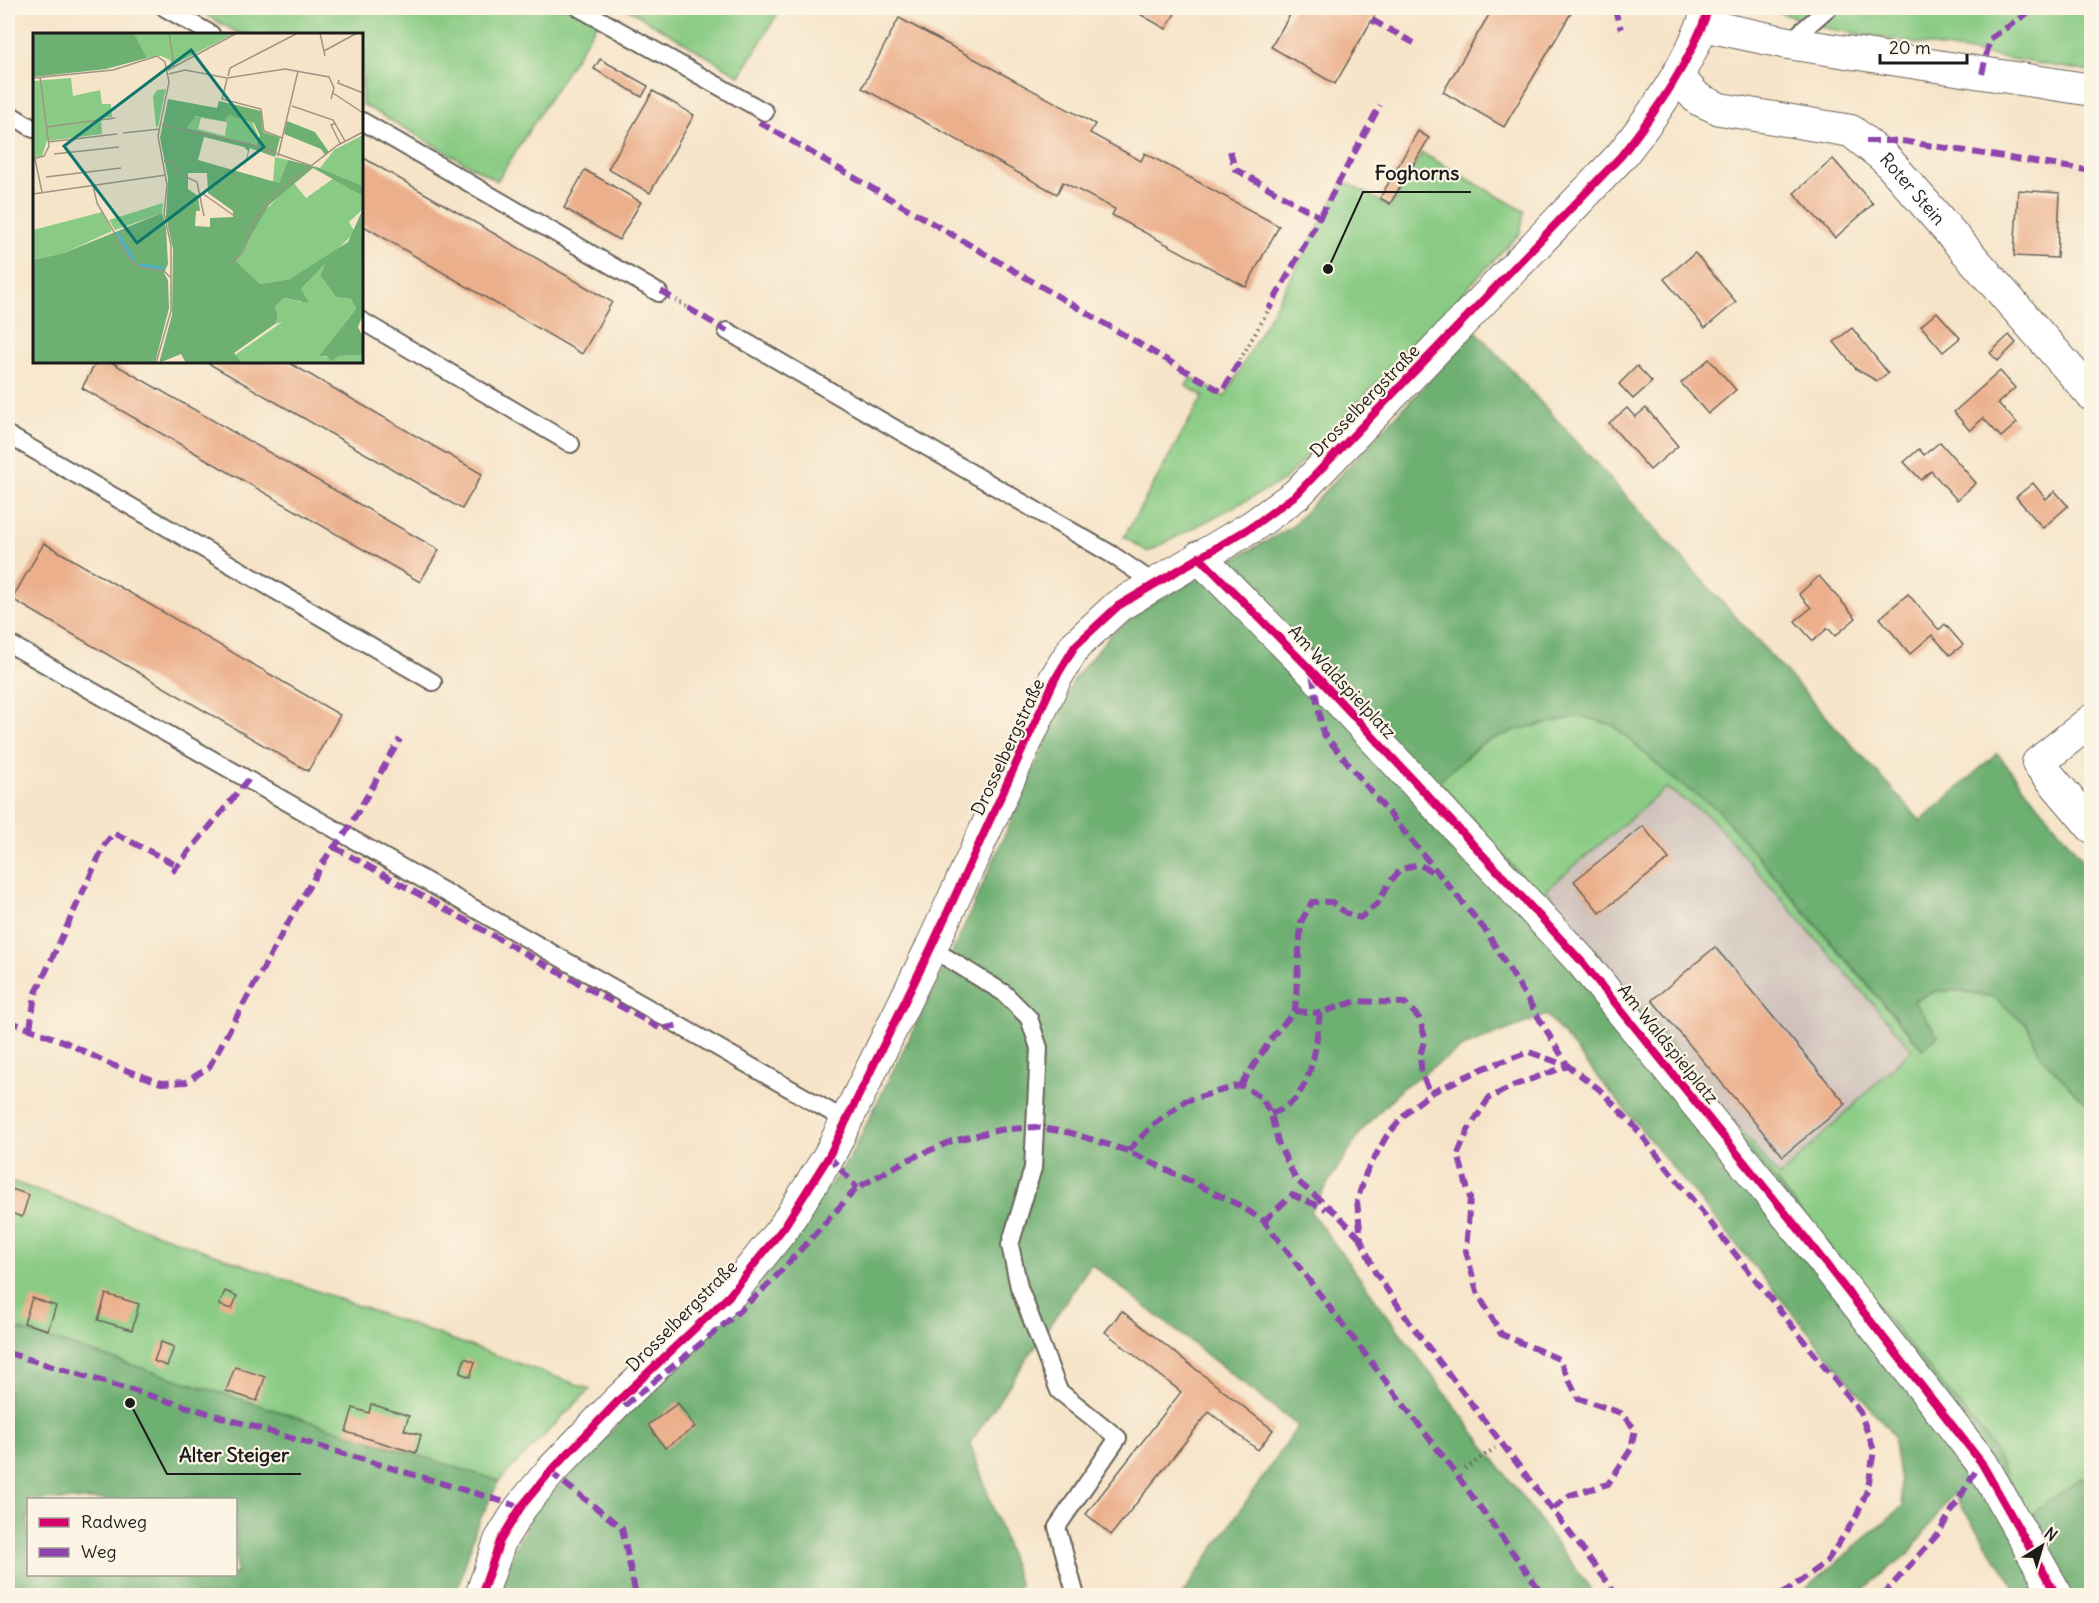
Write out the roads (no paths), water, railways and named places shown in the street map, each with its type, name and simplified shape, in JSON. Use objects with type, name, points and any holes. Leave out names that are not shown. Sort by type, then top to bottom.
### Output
[{"type":"street","points":[[1706,16],[1788,43],[2091,90]]},
{"type":"street","name":"Drosselbergstraße","points":[[481,1596],[500,1541],[521,1507],[571,1449],[729,1296],[784,1227],[829,1156],[931,948],[1055,679],[1070,655],[1118,606],[1253,526],[1297,494],[1621,156],[1650,119],[1677,76],[1706,16]]},
{"type":"street","name":"Roter Stein","points":[[1677,76],[1698,99],[1720,109],[1851,131],[1866,141],[1886,159],[2091,395]]},
{"type":"street","name":"Am Waldspielplatz","points":[[1199,557],[1310,669],[1582,962],[1804,1236],[1981,1462],[2057,1596]]},
{"type":"street","points":[[2091,720],[2038,763],[2091,827]]},
{"type":"lane","points":[[165,8],[209,33]]},
{"type":"lane","points":[[579,8],[765,112]]},
{"type":"lane","points":[[1788,43],[1828,8]]},
{"type":"lane","points":[[8,113],[33,128]]},
{"type":"lane","points":[[363,122],[659,293]]},
{"type":"lane","points":[[363,322],[571,444]]},
{"type":"lane","points":[[727,331],[1111,554],[1154,583]]},
{"type":"lane","points":[[8,435],[433,682]]},
{"type":"lane","points":[[8,643],[845,1120]]},
{"type":"lane","points":[[931,948],[1004,993],[1029,1018],[1039,1048],[1033,1168],[1010,1245],[1019,1287],[1059,1391],[1119,1438],[1057,1527],[1077,1595]]},
{"type":"place","name":"Foghorns","points":[[1328,269]]},
{"type":"place","name":"Alter Steiger","points":[[130,1403]]}]
